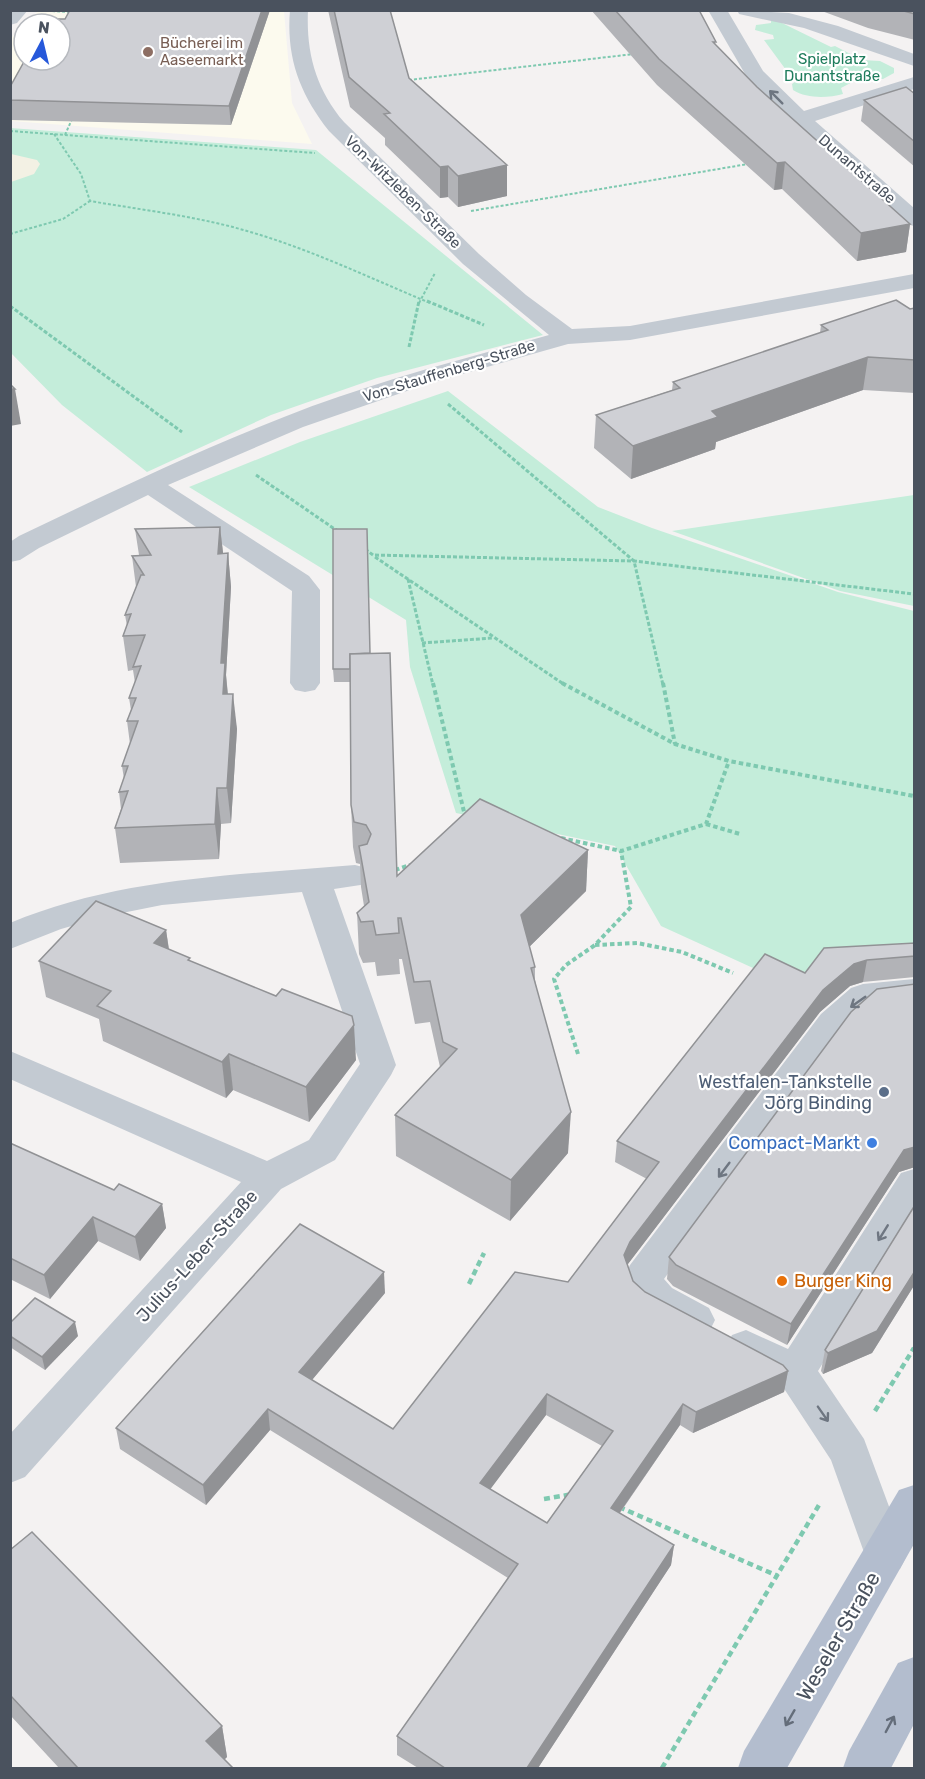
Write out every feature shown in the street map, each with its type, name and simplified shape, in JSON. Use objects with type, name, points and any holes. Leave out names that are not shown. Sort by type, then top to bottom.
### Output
[{"type":"main road","name":"Weseler Straße","points":[[761,1768],[915,1504]]},
{"type":"main road","points":[[866,1768],[915,1679]]},
{"type":"street","points":[[10,20],[19,10]]},
{"type":"street","name":"Von-Witzleben-Straße","points":[[299,10],[298,52],[313,92],[340,131],[427,218],[531,311],[567,337]]},
{"type":"street","name":"Dunantstraße","points":[[717,10],[754,74],[800,119],[915,219]]},
{"type":"street","points":[[746,10],[824,27],[915,60]]},
{"type":"street","name":"Dunantstraße","points":[[800,119],[915,83]]},
{"type":"street","name":"Von-Stauffenberg-Straße","points":[[10,554],[29,542],[149,484],[294,422],[417,379],[567,337],[630,333],[915,281]]},
{"type":"street","points":[[149,484],[299,582],[306,590],[305,682]]},
{"type":"street","points":[[10,937],[50,920],[106,904],[162,893],[355,876]]},
{"type":"street","points":[[268,1178],[322,1150],[378,1065],[314,880]]},
{"type":"street","points":[[885,1555],[849,1452],[795,1372],[658,1300],[647,1290],[644,1276],[833,1023],[863,997],[915,992]]},
{"type":"street","name":"Julius-Leber-Straße","points":[[10,1064],[268,1178],[10,1464]]},
{"type":"street","points":[[795,1372],[915,1184]]},
{"type":"path","points":[[51,11],[74,12]]},
{"type":"path","points":[[404,81],[638,54],[639,57]]},
{"type":"path","points":[[65,135],[75,112]]},
{"type":"path","points":[[10,131],[366,157]]},
{"type":"path","points":[[54,134],[84,177],[90,201]]},
{"type":"path","points":[[427,218],[747,163],[753,168]]},
{"type":"path","points":[[10,234],[58,220],[81,210],[90,201]]},
{"type":"path","points":[[90,201],[212,222],[291,245],[532,345]]},
{"type":"path","points":[[454,242],[420,299],[405,364],[417,379],[634,561],[656,648],[675,744]]},
{"type":"path","points":[[10,306],[182,432],[222,454],[345,536]]},
{"type":"path","points":[[364,549],[565,685],[675,744],[729,760],[915,796]]},
{"type":"path","points":[[374,555],[634,561],[915,594]]},
{"type":"path","points":[[408,579],[465,816]]},
{"type":"path","points":[[422,643],[493,638]]},
{"type":"path","points":[[706,825],[729,760]]},
{"type":"path","points":[[465,816],[476,819]]},
{"type":"path","points":[[458,825],[465,816]]},
{"type":"path","points":[[554,836],[621,852],[706,825],[740,834]]},
{"type":"path","points":[[578,1054],[554,979],[566,965],[595,945],[631,907],[621,852]]},
{"type":"path","points":[[355,876],[400,870],[417,861]]},
{"type":"path","points":[[595,945],[637,943],[682,952],[733,973]]},
{"type":"path","points":[[469,1284],[484,1253]]},
{"type":"path","points":[[662,1768],[778,1576],[849,1452],[915,1348]]},
{"type":"path","points":[[544,1498],[585,1492]]},
{"type":"path","points":[[617,1506],[778,1576]]},
{"type":"shaded area","points":[[284,11],[292,103],[312,144],[11,121],[10,39],[12,37],[12,72],[72,72],[72,12],[37,12]]},
{"type":"green space","name":"Spielplatz Dunantstraße","points":[[771,20],[780,22],[831,47],[835,46],[862,60],[880,61],[894,68],[894,73],[883,79],[860,78],[841,88],[843,94],[818,97],[799,93],[793,90],[792,84],[798,80],[813,77],[809,73],[789,74],[764,40],[774,39],[773,35],[755,30],[756,25],[771,23]]},
{"type":"green space","points":[[10,128],[316,150],[543,335],[377,378],[271,415],[147,472],[62,405],[11,353]]},
{"type":"green space","points":[[448,391],[598,507],[838,592],[914,611],[914,962],[801,990],[661,926],[615,846],[456,813],[410,667],[406,620],[189,487],[300,442]]},
{"type":"green space","points":[[914,495],[914,606],[840,591],[672,531]]},
{"type":"sand","points":[[11,154],[37,160],[40,164],[34,174],[11,182]]},
{"type":"building","points":[[70,10],[262,10],[229,106],[10,100],[10,87],[18,72],[72,72],[72,12],[69,12]]},
{"type":"building","points":[[334,10],[390,10],[409,78],[507,165],[458,176],[448,166],[440,167],[384,114],[390,113],[349,77]]},
{"type":"building","points":[[615,10],[699,10],[716,42],[713,42],[757,87],[910,224],[861,233],[785,162],[777,163],[659,59]]},
{"type":"building","points":[[900,10],[915,10],[915,14]]},
{"type":"building","points":[[906,87],[915,94],[915,142],[864,100]]},
{"type":"building","points":[[896,300],[910,309],[915,308],[915,360],[868,357],[712,411],[718,417],[633,446],[596,415],[680,388],[673,382],[828,330],[821,325]]},
{"type":"building","points":[[220,527],[218,554],[228,553],[221,663],[225,663],[223,694],[233,694],[227,788],[217,788],[215,824],[115,828],[128,791],[119,792],[128,766],[122,766],[138,721],[127,721],[136,698],[129,698],[141,666],[133,667],[145,635],[123,636],[131,614],[125,615],[141,575],[144,575],[132,556],[151,555],[135,529]]},
{"type":"building","points":[[333,529],[367,529],[370,653],[350,654],[350,669],[333,669]]},
{"type":"building","points":[[390,653],[397,876],[480,799],[588,850],[521,915],[535,967],[531,968],[571,1112],[511,1180],[395,1115],[457,1049],[443,1042],[430,981],[414,982],[401,918],[398,918],[399,933],[376,935],[373,921],[361,922],[357,913],[369,902],[359,846],[367,844],[371,834],[366,825],[354,822],[351,805],[350,654]]},
{"type":"building","points":[[96,901],[166,930],[154,943],[190,958],[188,960],[276,996],[282,989],[352,1016],[354,1025],[306,1087],[229,1054],[222,1062],[97,1006],[111,991],[39,961]]},
{"type":"building","points":[[915,943],[915,956],[867,960],[854,964],[823,990],[630,1242],[624,1255],[633,1281],[645,1292],[783,1365],[788,1371],[696,1412],[683,1404],[611,1508],[674,1545],[527,1768],[445,1768],[397,1736],[518,1564],[268,1409],[203,1485],[116,1428],[300,1224],[384,1272],[299,1372],[393,1429],[515,1272],[568,1282],[659,1162],[617,1141],[765,954],[805,973],[824,948]],"holes":[[[547,1394],[613,1431],[547,1523],[480,1483]]]},
{"type":"building","points":[[915,984],[915,1147],[904,1150],[791,1324],[676,1265],[669,1257],[851,1012],[877,989]]},
{"type":"building","points":[[10,1143],[114,1190],[119,1184],[162,1204],[135,1237],[93,1217],[44,1275],[10,1258]]},
{"type":"building","points":[[915,1205],[915,1271],[877,1331],[828,1353],[825,1350]]},
{"type":"building","points":[[35,1298],[75,1322],[42,1357],[10,1336],[10,1323]]},
{"type":"building","points":[[32,1532],[222,1726],[206,1741],[233,1768],[78,1768],[10,1695],[10,1550]]},
{"type":"place","name":"Bücherei im Aaseemarkt","points":[[148,52]]},
{"type":"place","name":"Westfalen-Tankstelle Jörg Binding","points":[[884,1092]]},
{"type":"place","name":"Compact-Markt","points":[[872,1143]]},
{"type":"place","name":"Burger King","points":[[782,1281]]}]
